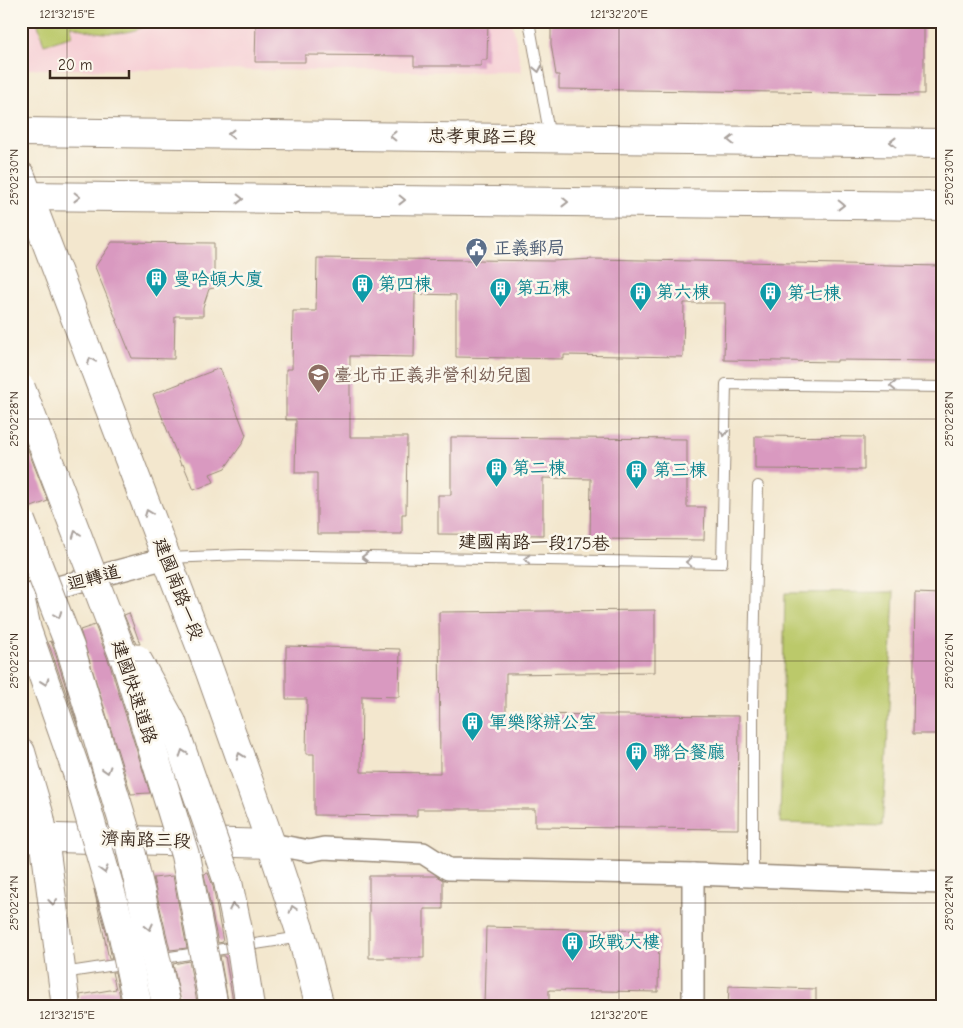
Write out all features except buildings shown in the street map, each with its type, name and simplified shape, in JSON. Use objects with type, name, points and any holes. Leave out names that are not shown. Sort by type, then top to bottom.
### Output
[{"type":"main road","name":"忠孝東路三段","points":[[21,132],[942,143]]},
{"type":"main road","points":[[24,190],[942,206]]},
{"type":"main road","name":"建國南路一段","points":[[24,190],[210,672],[302,937],[320,1007]]},
{"type":"main road","name":"建國快速道路","points":[[21,388],[126,660],[185,855],[214,1007]]},
{"type":"main road","points":[[21,521],[70,647],[130,842],[167,1007]]},
{"type":"main road","points":[[94,580],[172,722],[228,882],[239,935],[250,1007]]},
{"type":"main road","points":[[21,602],[27,630],[78,773],[122,931],[138,1007]]},
{"type":"main road","points":[[21,752],[40,817],[33,837],[62,973],[66,1006]]},
{"type":"main road","name":"濟南路三段","points":[[33,837],[271,844]]},
{"type":"street","name":"迴轉道","points":[[21,597],[166,558]]},
{"type":"street","points":[[271,844],[309,851],[324,848],[423,853],[448,869],[693,874],[942,883]]},
{"type":"street","points":[[693,874],[693,1007]]},
{"type":"lane","points":[[529,21],[550,138]]},
{"type":"lane","name":"建國南路一段175巷","points":[[166,558],[242,555],[722,563],[726,384],[942,387]]},
{"type":"lane","points":[[753,876],[753,699],[758,486]]},
{"type":"lane","points":[[62,973],[302,937]]},
{"type":"shaded area","points":[[21,21],[512,21],[522,72],[21,69]]},
{"type":"green space","points":[[37,21],[156,21],[135,30],[114,33],[81,29],[70,25],[73,36],[44,45]]},
{"type":"green space","points":[[894,592],[882,826],[780,823],[785,593]]},
{"type":"place","name":"正義郵局","points":[[477,267]]},
{"type":"place","name":"曼哈頓大廈","points":[[157,298]]},
{"type":"place","name":"第四棟","points":[[362,303]]},
{"type":"place","name":"第五棟","points":[[500,307]]},
{"type":"place","name":"第六棟","points":[[640,311]]},
{"type":"place","name":"第七棟","points":[[771,312]]},
{"type":"place","name":"臺北市正義非營利幼兒園","points":[[318,394]]},
{"type":"place","name":"第二棟","points":[[496,487]]},
{"type":"place","name":"第三棟","points":[[637,489]]},
{"type":"place","name":"軍樂隊辦公室","points":[[473,741]]},
{"type":"place","name":"聯合餐廳","points":[[637,771]]},
{"type":"place","name":"政戰大樓","points":[[572,961]]}]
